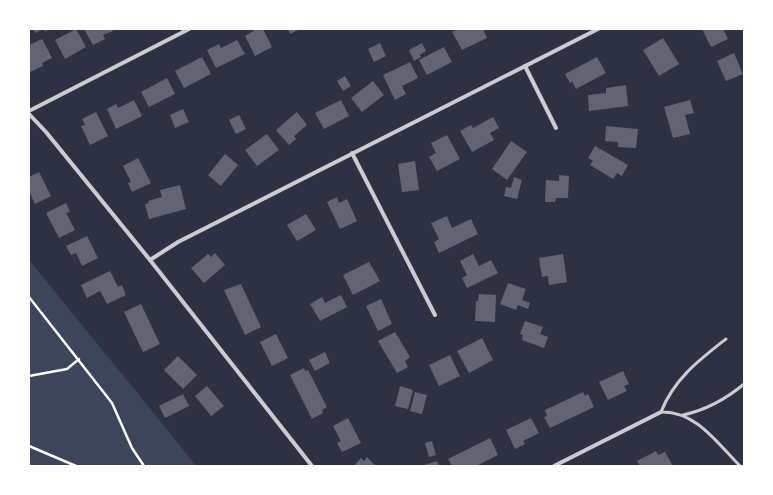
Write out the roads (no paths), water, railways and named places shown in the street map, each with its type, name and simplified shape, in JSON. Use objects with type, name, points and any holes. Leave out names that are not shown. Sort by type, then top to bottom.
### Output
[{"type":"street","points":[[189,29],[29,113],[150,260],[312,466]]},
{"type":"street","points":[[150,260],[178,242],[598,29]]},
{"type":"street","points":[[525,66],[556,128]]},
{"type":"street","points":[[352,153],[435,315]]},
{"type":"street","points":[[554,466],[661,412]]},
{"type":"lane","points":[[726,338],[685,373],[666,400],[661,412],[672,412],[694,420],[740,466]]},
{"type":"lane","points":[[683,415],[712,405],[733,393],[744,384]]}]
